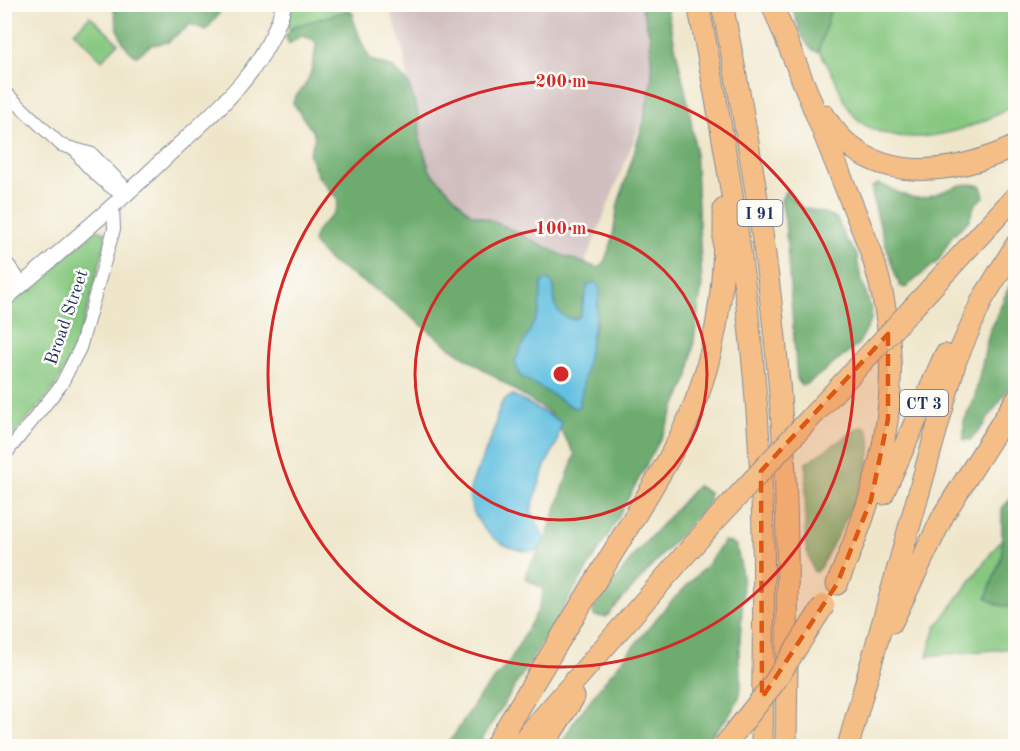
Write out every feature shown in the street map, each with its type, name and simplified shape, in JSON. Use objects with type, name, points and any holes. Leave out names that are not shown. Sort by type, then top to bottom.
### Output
[{"type":"highway","name":"I 91","points":[[698,4],[726,154],[748,301],[760,461],[763,566],[762,747]]},
{"type":"highway","name":"I 91","points":[[722,4],[759,204],[778,370],[787,522],[786,747]]},
{"type":"highway","points":[[772,4],[804,80],[827,122],[861,154],[884,165],[914,170],[949,168],[986,158],[1016,146]]},
{"type":"highway","points":[[804,80],[806,93],[874,260],[885,308],[889,342],[889,408],[879,469],[871,500],[837,584]]},
{"type":"highway","points":[[495,747],[663,469],[695,403],[712,344],[722,293],[726,154]]},
{"type":"highway","points":[[518,747],[711,525],[1016,196]]},
{"type":"highway","name":"CT 3","points":[[724,747],[774,683],[837,584],[881,499],[963,317],[1016,226]]},
{"type":"highway","points":[[848,747],[959,350],[982,300],[1016,244]]},
{"type":"highway","points":[[859,704],[924,552],[963,482],[1016,400]]},
{"type":"highway","points":[[543,747],[610,641]]},
{"type":"street","name":"Broad Street","points":[[4,300],[113,207],[243,82],[268,45],[284,4]]},
{"type":"street","points":[[4,91],[53,139],[78,152],[92,154],[122,184],[126,195]]},
{"type":"street","name":"Broad Street","points":[[4,456],[61,385],[80,348],[113,237],[116,223],[113,207]]},
{"type":"street","points":[[4,259],[19,279],[20,286]]},
{"type":"street","points":[[4,276],[20,286]]},
{"type":"highlighted area","points":[[888,334],[888,419],[871,500],[837,584],[762,698],[763,573],[761,471]]},
{"type":"shaded area","points":[[423,4],[641,5],[652,48],[652,78],[647,107],[585,263],[470,213],[430,171],[420,139],[419,116],[408,83],[403,47],[390,10]]},
{"type":"green space","points":[[220,4],[219,14],[206,30],[190,24],[169,42],[151,45],[137,56],[122,41],[113,5]]},
{"type":"green space","points":[[291,5],[345,5],[354,15],[288,29]]},
{"type":"green space","points":[[641,5],[666,5],[689,108],[695,148],[702,284],[689,376],[662,436],[610,532],[478,746],[447,746],[479,697],[509,662],[538,610],[543,594],[542,588],[526,579],[526,573],[546,538],[575,454],[551,414],[451,348],[378,291],[329,261],[313,243],[318,229],[333,213],[338,200],[318,176],[309,154],[315,138],[313,132],[293,103],[310,75],[316,43],[313,39],[301,36],[289,44],[285,36],[295,26],[346,11],[351,13],[371,60],[393,68],[408,83],[419,116],[420,139],[430,171],[470,213],[498,223],[562,255],[598,268],[603,265],[612,241],[618,204],[643,124],[652,78],[650,36]],"holes":[[[554,288],[555,306],[560,315],[576,320],[580,316],[583,298],[598,315],[574,408],[519,375],[515,361]]]},
{"type":"green space","points":[[791,5],[831,5],[818,52],[812,50],[804,39]]},
{"type":"green space","points":[[831,5],[1015,5],[1015,104],[982,122],[963,129],[923,137],[903,137],[867,126],[856,118],[848,106],[819,48],[820,37]]},
{"type":"green space","points":[[90,16],[118,43],[102,60],[74,32]]},
{"type":"green space","points":[[878,184],[918,198],[956,186],[973,184],[981,186],[984,197],[975,204],[969,220],[952,236],[938,261],[905,288],[900,286],[878,219],[872,187]]},
{"type":"green space","points":[[785,191],[801,207],[837,219],[846,240],[857,254],[859,271],[871,309],[871,320],[858,345],[807,384],[801,385],[797,379],[785,219],[781,201]]},
{"type":"green space","points":[[98,229],[105,232],[106,239],[85,318],[71,357],[51,392],[5,444],[5,308]]},
{"type":"green space","points":[[1015,273],[1015,379],[982,427],[970,440],[964,440],[964,421],[974,400],[989,333]]},
{"type":"green space","points":[[860,427],[866,427],[870,441],[870,458],[865,477],[822,565],[816,572],[813,571],[805,543],[806,463]]},
{"type":"green space","points":[[697,486],[709,493],[706,506],[606,617],[594,616],[593,610],[634,555]]},
{"type":"green space","points":[[1015,494],[1015,607],[998,605],[986,598],[1002,555],[1002,508]]},
{"type":"green space","points":[[1015,521],[1015,648],[927,656],[936,627]]},
{"type":"green space","points":[[724,541],[735,544],[742,572],[743,600],[739,658],[741,690],[724,722],[702,746],[560,746],[573,723],[601,686],[666,607],[707,565]]},
{"type":"water","points":[[547,280],[554,288],[555,305],[558,311],[573,320],[580,316],[588,284],[597,283],[600,290],[579,407],[574,408],[519,375],[515,361],[539,312],[542,282]]},
{"type":"water","points":[[513,395],[561,422],[557,443],[545,466],[531,510],[545,540],[538,550],[514,549],[493,537],[477,519],[469,496],[472,483],[492,437],[500,406],[504,400]]}]
